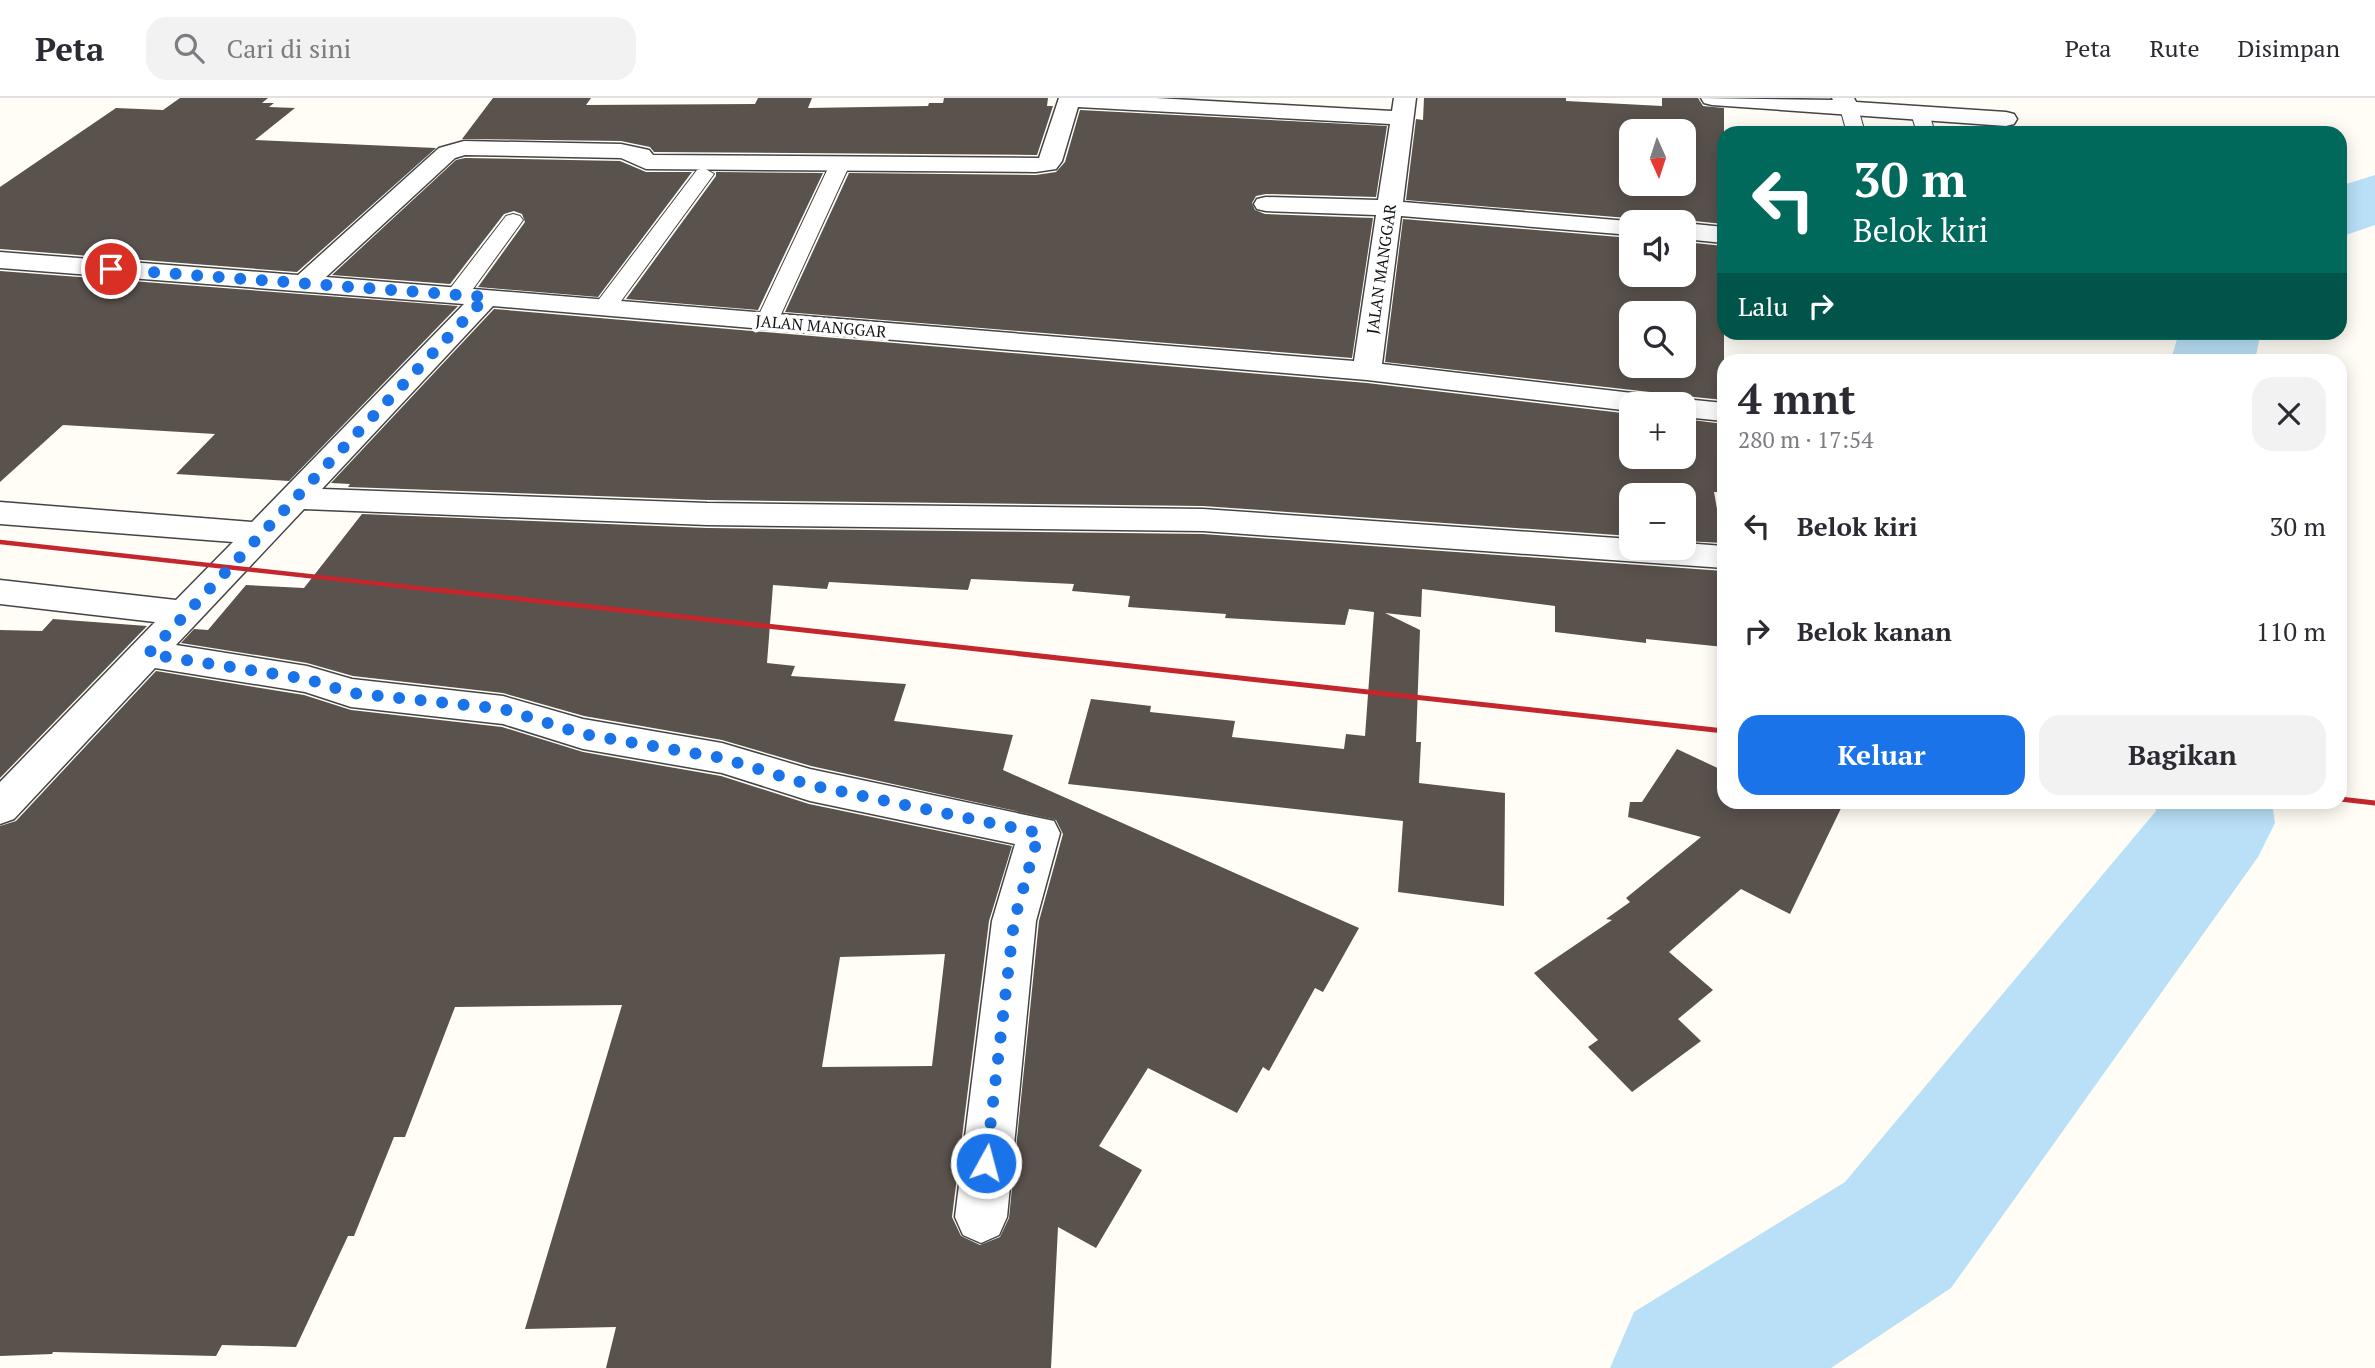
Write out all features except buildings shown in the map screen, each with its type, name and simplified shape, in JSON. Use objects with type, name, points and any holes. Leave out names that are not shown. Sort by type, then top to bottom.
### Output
[{"type":"street","points":[[1712,98],[1846,103],[1923,123],[2006,119]]},
{"type":"street","points":[[304,283],[447,153],[464,148],[621,151],[636,153],[640,155],[640,160],[646,162],[1048,164],[1069,100],[1404,108]]},
{"type":"street","name":"JALAN MANGGAR","points":[[0,260],[472,296],[1367,371],[1404,108]]},
{"type":"street","points":[[1266,204],[1390,208],[1619,226]]},
{"type":"street","points":[[1696,232],[1717,234]]},
{"type":"street","points":[[0,808],[263,534],[472,296]]},
{"type":"street","points":[[1367,371],[1619,400]]},
{"type":"street","points":[[1696,410],[1717,413]]},
{"type":"street","points":[[296,498],[707,514],[1203,520],[1717,556]]},
{"type":"street","points":[[0,513],[263,534]]},
{"type":"street","points":[[0,592],[187,614]]},
{"type":"street","points":[[148,654],[307,679],[351,693],[503,709],[583,734],[722,758],[810,785],[1039,833],[1014,921],[981,1217]]},
{"type":"lane","points":[[1846,103],[1854,126]]},
{"type":"lane","points":[[767,321],[840,164]]},
{"type":"lane","points":[[605,307],[704,174]]},
{"type":"lane","points":[[472,296],[513,220]]},
{"type":"waterway","points":[[2347,211],[2375,196]]},
{"type":"waterway","points":[[2214,354],[2218,340]]},
{"type":"waterway","points":[[1690,1368],[1898,1235],[2216,823],[2215,809]]},
{"type":"railway","points":[[0,542],[454,592]]},
{"type":"railway","points":[[438,590],[1717,730]]},
{"type":"railway","points":[[2347,800],[2375,803]]},
{"type":"route","points":[[111,269],[486,297],[148,654],[307,679],[351,693],[503,709],[583,734],[722,758],[810,785],[1039,833],[1014,921],[986,1163]]}]
